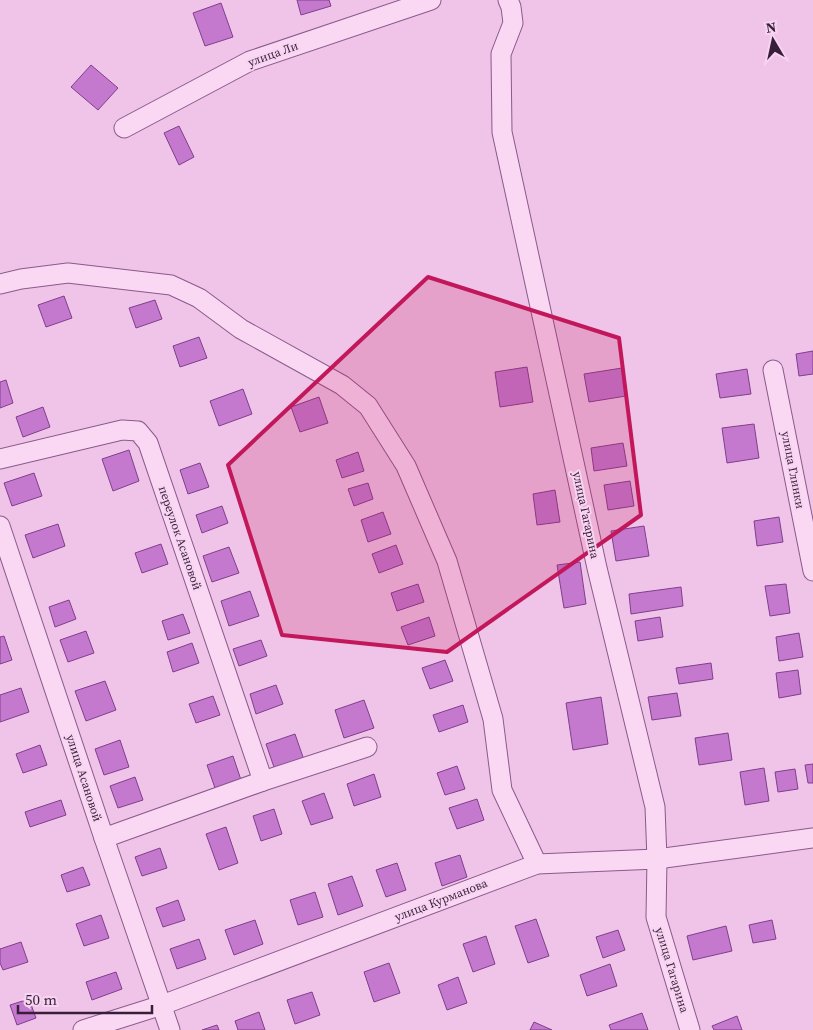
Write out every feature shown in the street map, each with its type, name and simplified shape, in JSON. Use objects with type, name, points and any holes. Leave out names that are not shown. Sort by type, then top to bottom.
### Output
[{"type":"street","name":"улица Ли","points":[[124,128],[250,61],[431,0]]},
{"type":"street","name":"улица Гагарина","points":[[508,0],[512,8],[513,23],[501,54],[502,132],[597,568],[655,807],[657,859],[656,917],[690,1030]]},
{"type":"street","points":[[0,284],[21,279],[68,273],[171,285],[198,298],[241,329],[342,385],[368,406],[406,466],[447,561],[493,719],[502,790],[537,864]]},
{"type":"street","name":"улица Глинки","points":[[773,370],[813,571]]},
{"type":"street","name":"переулок Асановой","points":[[0,459],[122,430],[138,431],[148,443],[263,781]]},
{"type":"street","name":"улица Асановой","points":[[0,526],[170,1030]]},
{"type":"street","points":[[104,838],[263,781],[367,747]]},
{"type":"street","name":"улица Курманова","points":[[83,1030],[162,1005],[537,864],[657,859],[813,838]]},
{"type":"highlighted area","points":[[428,277],[619,338],[641,515],[447,652],[282,635],[228,465]]},
{"type":"building","points":[[297,0],[329,0],[331,6],[301,15]]},
{"type":"building","points":[[221,3],[233,37],[205,46],[193,13]]},
{"type":"building","points":[[91,65],[118,88],[98,110],[71,87]]},
{"type":"building","points":[[179,126],[194,157],[179,165],[164,133]]},
{"type":"building","points":[[64,296],[72,318],[46,327],[38,305]]},
{"type":"building","points":[[155,300],[162,319],[136,328],[129,308]]},
{"type":"building","points":[[199,337],[207,358],[180,367],[173,346]]},
{"type":"building","points":[[813,351],[813,374],[799,376],[796,354]]},
{"type":"building","points":[[527,367],[533,402],[500,407],[495,372]]},
{"type":"building","points":[[622,368],[626,396],[589,402],[584,374]]},
{"type":"building","points":[[747,369],[751,394],[720,398],[716,374]]},
{"type":"building","points":[[6,380],[13,403],[0,408],[0,382]]},
{"type":"building","points":[[243,389],[252,414],[219,426],[210,401]]},
{"type":"building","points":[[319,397],[328,423],[300,432],[291,407]]},
{"type":"building","points":[[43,407],[50,427],[23,437],[16,417]]},
{"type":"building","points":[[754,424],[759,458],[727,463],[722,428]]},
{"type":"building","points":[[623,443],[627,466],[594,471],[591,448]]},
{"type":"building","points":[[129,450],[139,481],[113,491],[102,459]]},
{"type":"building","points":[[358,452],[364,471],[342,478],[336,460]]},
{"type":"building","points":[[200,463],[209,487],[188,494],[180,470]]},
{"type":"building","points":[[34,473],[42,496],[12,506],[4,483]]},
{"type":"building","points":[[630,481],[634,506],[608,510],[604,485]]},
{"type":"building","points":[[368,483],[373,499],[354,506],[348,489]]},
{"type":"building","points":[[555,490],[560,522],[537,525],[533,494]]},
{"type":"building","points":[[222,506],[228,523],[202,533],[196,515]]},
{"type":"building","points":[[383,512],[391,534],[368,542],[361,520]]},
{"type":"building","points":[[779,517],[783,542],[757,546],[754,521]]},
{"type":"building","points":[[58,524],[65,546],[33,558],[25,535]]},
{"type":"building","points":[[644,526],[649,556],[616,561],[611,531]]},
{"type":"building","points":[[161,544],[168,564],[142,573],[135,553]]},
{"type":"building","points":[[396,545],[403,564],[379,573],[372,554]]},
{"type":"building","points":[[229,547],[239,573],[212,582],[203,556]]},
{"type":"building","points":[[580,562],[586,604],[564,608],[557,565]]},
{"type":"building","points":[[418,584],[424,602],[397,611],[391,593]]},
{"type":"building","points":[[786,584],[790,613],[770,616],[765,586]]},
{"type":"building","points":[[681,587],[683,606],[631,614],[629,594]]},
{"type":"building","points":[[250,591],[259,616],[229,626],[221,601]]},
{"type":"building","points":[[69,600],[76,619],[55,627],[49,607]]},
{"type":"building","points":[[183,614],[190,633],[168,640],[162,621]]},
{"type":"building","points":[[429,617],[435,636],[408,645],[401,627]]},
{"type":"building","points":[[660,617],[663,637],[638,641],[635,621]]},
{"type":"building","points":[[86,631],[94,653],[68,662],[60,640]]},
{"type":"building","points":[[799,633],[803,657],[779,661],[776,637]]},
{"type":"building","points":[[4,636],[12,660],[0,664],[0,637]]},
{"type":"building","points":[[261,640],[267,656],[239,666],[233,649]]},
{"type":"building","points":[[192,643],[199,663],[173,672],[167,652]]},
{"type":"building","points":[[445,660],[453,681],[430,689],[422,668]]},
{"type":"building","points":[[711,663],[713,679],[679,684],[676,668]]},
{"type":"building","points":[[798,670],[801,694],[779,698],[776,673]]},
{"type":"building","points":[[105,681],[116,710],[86,721],[75,691]]},
{"type":"building","points":[[276,685],[283,704],[256,714],[250,694]]},
{"type":"building","points":[[21,688],[29,712],[0,722],[0,695]]},
{"type":"building","points":[[677,693],[681,716],[652,720],[648,697]]},
{"type":"building","points":[[213,696],[220,715],[196,723],[189,704]]},
{"type":"building","points":[[601,697],[608,744],[573,750],[566,703]]},
{"type":"building","points":[[364,700],[374,728],[344,738],[335,710]]},
{"type":"building","points":[[463,705],[468,722],[439,732],[433,715]]},
{"type":"building","points":[[728,733],[732,760],[699,765],[695,738]]},
{"type":"building","points":[[295,734],[304,760],[275,770],[266,744]]},
{"type":"building","points":[[120,740],[129,767],[104,775],[95,749]]},
{"type":"building","points":[[40,745],[47,765],[23,773],[16,754]]},
{"type":"building","points":[[233,756],[241,780],[215,788],[207,765]]},
{"type":"building","points":[[813,764],[813,783],[808,783],[805,765]]},
{"type":"building","points":[[457,766],[465,789],[445,795],[437,773]]},
{"type":"building","points":[[764,768],[769,801],[745,805],[740,772]]},
{"type":"building","points":[[795,769],[798,789],[778,792],[775,772]]},
{"type":"building","points":[[374,774],[381,797],[354,806],[347,784]]},
{"type":"building","points":[[135,777],[143,800],[118,808],[110,786]]},
{"type":"building","points":[[324,793],[333,818],[311,825],[302,801]]},
{"type":"building","points":[[477,799],[484,820],[457,829],[449,808]]},
{"type":"building","points":[[61,800],[66,815],[30,827],[25,812]]},
{"type":"building","points":[[274,809],[282,834],[261,841],[253,816]]},
{"type":"building","points":[[226,827],[238,863],[219,870],[206,834]]},
{"type":"building","points":[[160,848],[167,868],[142,876],[135,857]]},
{"type":"building","points":[[460,855],[467,877],[442,886],[435,863]]},
{"type":"building","points":[[397,863],[406,890],[386,897],[376,870]]},
{"type":"building","points":[[83,867],[90,885],[67,892],[61,875]]},
{"type":"building","points":[[352,876],[363,906],[338,915],[328,884]]},
{"type":"building","points":[[315,892],[323,917],[298,925],[290,900]]},
{"type":"building","points":[[178,900],[185,920],[163,927],[156,908]]},
{"type":"building","points":[[101,915],[109,938],[84,946],[76,924]]},
{"type":"building","points":[[536,919],[549,956],[528,963],[515,926]]},
{"type":"building","points":[[255,920],[263,944],[234,955],[225,930]]},
{"type":"building","points":[[772,920],[776,939],[753,943],[749,925]]},
{"type":"building","points":[[726,926],[732,951],[693,960],[687,936]]},
{"type":"building","points":[[618,930],[625,950],[603,958],[596,937]]},
{"type":"building","points":[[486,936],[495,964],[473,972],[463,944]]},
{"type":"building","points":[[199,939],[206,959],[177,969],[170,949]]},
{"type":"building","points":[[21,942],[28,962],[3,970],[0,963],[0,949]]},
{"type":"building","points":[[389,963],[400,993],[374,1002],[364,972]]},
{"type":"building","points":[[610,964],[617,986],[587,996],[580,975]]},
{"type":"building","points":[[116,972],[122,989],[92,1000],[86,982]]},
{"type":"building","points":[[458,977],[467,1003],[447,1010],[438,985]]},
{"type":"building","points":[[312,992],[320,1015],[295,1024],[287,1000]]},
{"type":"building","points":[[29,999],[36,1018],[17,1025],[10,1005]]},
{"type":"building","points":[[259,1012],[265,1030],[238,1030],[235,1021]]},
{"type":"building","points":[[642,1013],[648,1030],[611,1030],[609,1025]]},
{"type":"building","points":[[737,1016],[742,1030],[714,1030],[712,1026]]},
{"type":"building","points":[[534,1022],[552,1030],[530,1030]]},
{"type":"building","points":[[217,1025],[219,1030],[202,1030]]}]
